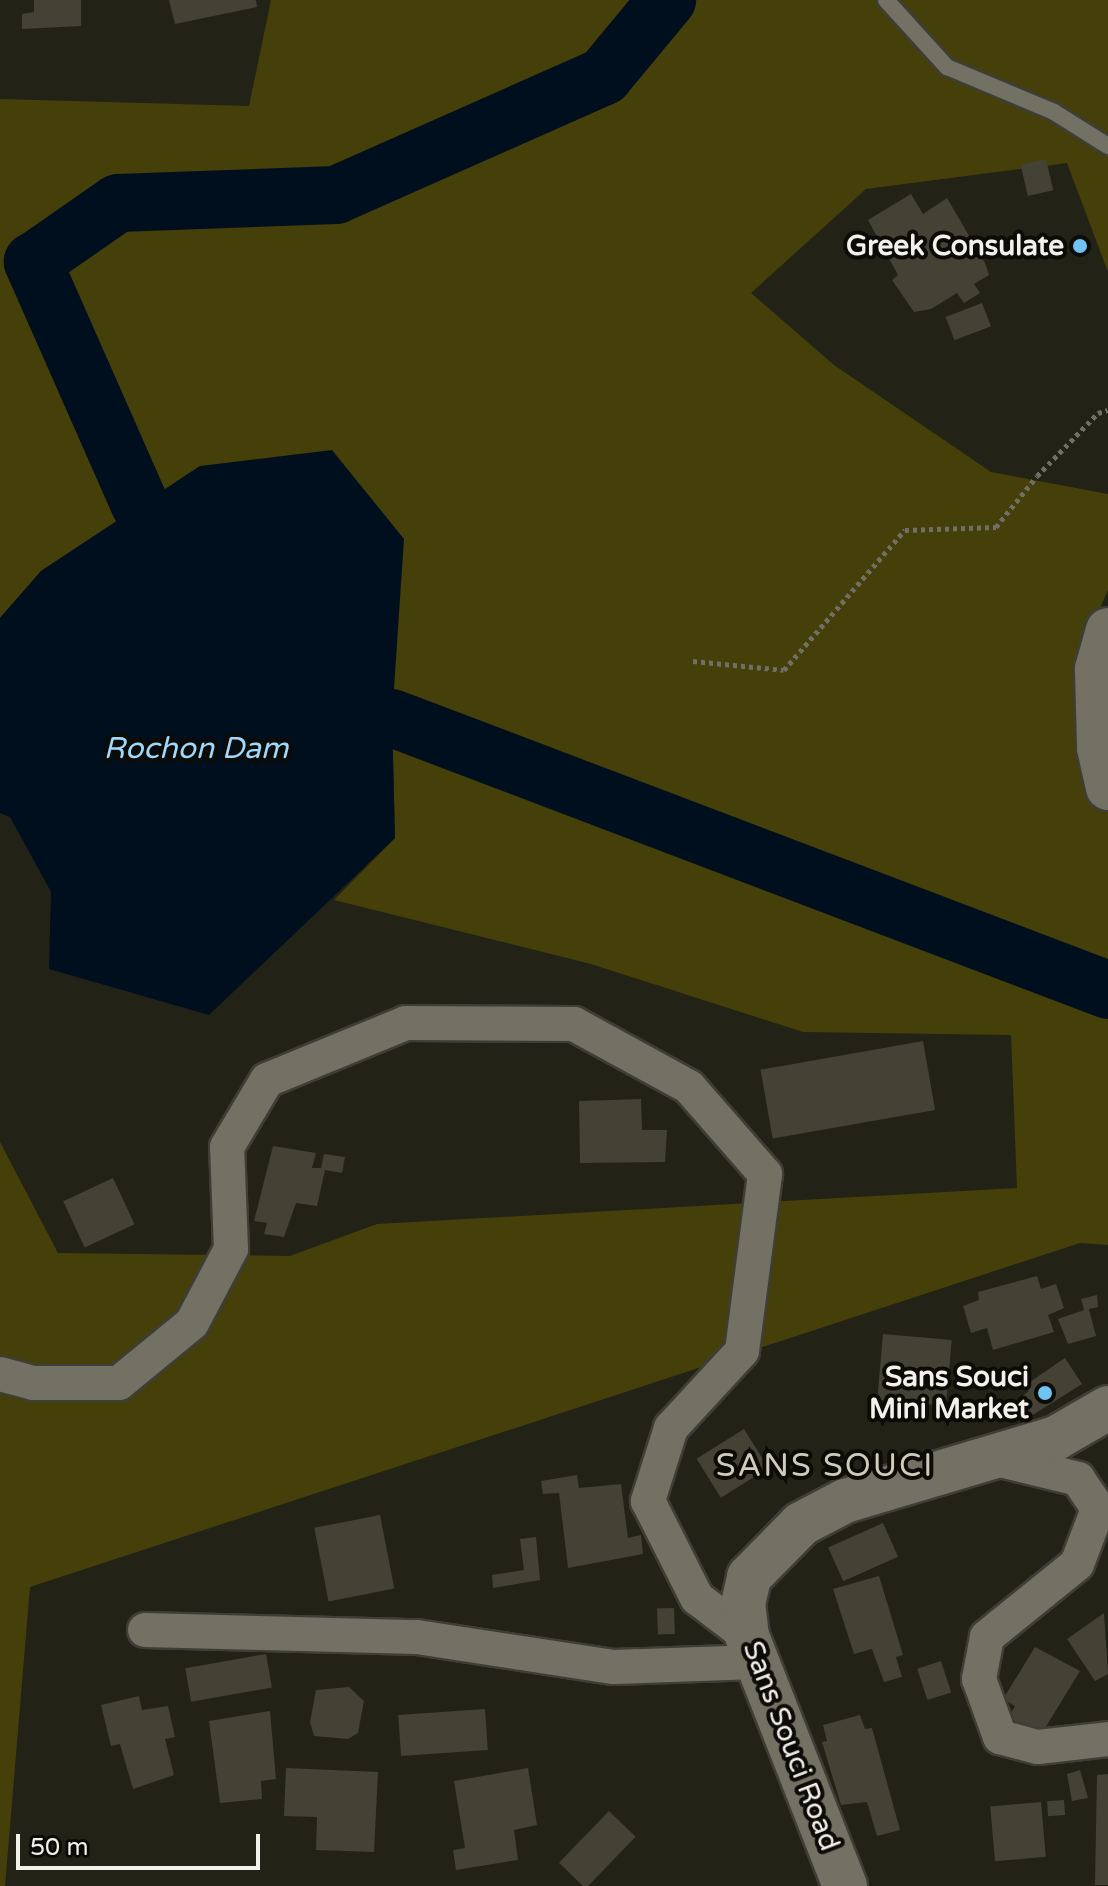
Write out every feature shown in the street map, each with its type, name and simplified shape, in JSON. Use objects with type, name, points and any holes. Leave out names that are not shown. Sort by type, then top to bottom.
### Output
[{"type":"main road","points":[[1108,630],[1097,669],[1099,748],[1108,788]]},
{"type":"main road","name":"Sans Souci Road","points":[[845,1886],[752,1649],[743,1604],[749,1577],[801,1524],[878,1489],[1056,1438],[1108,1408]]},
{"type":"street","points":[[0,1374],[33,1383],[119,1383],[192,1323],[231,1249],[227,1147],[267,1080],[406,1023],[574,1024],[689,1087],[765,1174],[742,1351],[671,1428],[648,1501],[697,1598],[752,1649]]},
{"type":"street","points":[[992,1458],[1078,1479],[1098,1509],[1077,1564],[987,1637],[979,1679],[1000,1737],[1038,1747],[1108,1739]]},
{"type":"street","points":[[145,1630],[417,1637],[614,1667],[752,1649]]},
{"type":"lane","points":[[886,0],[947,67],[1054,112],[1108,146]]},
{"type":"path","points":[[693,661],[784,670],[905,530],[996,527],[1037,476],[1098,413],[1108,410]]},
{"type":"shaded area","points":[[271,0],[1108,0],[1108,272],[1067,163],[866,189],[751,293],[834,365],[991,472],[1108,494],[1108,590],[1081,651],[1108,771],[1108,1245],[1080,1243],[30,1587],[5,1886],[0,1886],[0,1142],[58,1253],[290,1256],[377,1224],[1017,1188],[1011,1035],[803,1032],[591,964],[334,900],[395,838],[392,718],[200,466],[41,571],[0,618],[0,99],[249,106]]},
{"type":"water","name":"Rochon Dam","points":[[332,450],[404,539],[392,718],[395,838],[209,1015],[49,969],[51,892],[10,817],[0,813],[0,618],[41,571],[200,466]]},
{"type":"building","points":[[34,0],[81,0],[81,26],[22,29],[22,14],[34,12]]},
{"type":"building","points":[[169,0],[256,0],[257,7],[175,24]]},
{"type":"building","points":[[1046,159],[1053,190],[1028,196],[1021,165]]},
{"type":"building","points":[[911,194],[923,214],[947,198],[985,263],[989,275],[974,284],[980,293],[964,303],[957,293],[931,309],[914,312],[892,280],[898,275],[868,220]]},
{"type":"building","points":[[982,303],[991,326],[955,340],[946,317]]},
{"type":"building","points":[[923,1041],[935,1110],[773,1139],[761,1070]]},
{"type":"building","points":[[641,1099],[642,1130],[667,1130],[665,1162],[580,1163],[579,1101]]},
{"type":"building","points":[[273,1146],[316,1153],[312,1168],[321,1168],[324,1154],[345,1157],[342,1173],[325,1170],[317,1206],[296,1203],[284,1237],[264,1234],[267,1223],[254,1221]]},
{"type":"building","points":[[113,1178],[135,1224],[85,1247],[63,1201]]},
{"type":"building","points":[[1037,1276],[1041,1289],[1056,1284],[1064,1308],[1048,1315],[1054,1332],[993,1350],[987,1328],[971,1333],[963,1306],[979,1300],[978,1292]]},
{"type":"building","points":[[1097,1295],[1098,1307],[1089,1309],[1096,1336],[1068,1344],[1058,1319],[1084,1310],[1081,1299]]},
{"type":"building","points":[[883,1334],[952,1340],[946,1406],[877,1400]]},
{"type":"building","points":[[1065,1358],[1082,1384],[1028,1418],[1017,1400],[1029,1391],[1024,1386]]},
{"type":"building","points":[[744,1429],[768,1468],[721,1498],[697,1459]]},
{"type":"building","points":[[577,1475],[579,1488],[621,1484],[628,1538],[641,1535],[643,1554],[568,1568],[559,1493],[543,1494],[541,1481]]},
{"type":"building","points":[[380,1515],[394,1589],[329,1601],[314,1528]]},
{"type":"building","points":[[883,1523],[898,1557],[843,1581],[828,1547]]},
{"type":"building","points":[[536,1537],[540,1580],[493,1588],[492,1575],[524,1570],[520,1539]]},
{"type":"building","points":[[879,1576],[903,1655],[896,1657],[902,1677],[884,1682],[872,1649],[854,1654],[833,1589]]},
{"type":"building","points":[[674,1608],[675,1634],[658,1635],[657,1609]]},
{"type":"building","points":[[1104,1613],[1108,1674],[1095,1681],[1067,1639]]},
{"type":"building","points":[[1035,1647],[1080,1671],[1042,1733],[1008,1718],[1015,1706],[1003,1699]]},
{"type":"building","points":[[266,1654],[272,1687],[191,1702],[185,1668]]},
{"type":"building","points":[[941,1661],[951,1692],[927,1700],[917,1669]]},
{"type":"building","points":[[349,1687],[364,1701],[358,1733],[348,1739],[314,1736],[310,1722],[316,1690]]},
{"type":"building","points":[[139,1696],[142,1710],[168,1706],[175,1737],[165,1739],[174,1775],[133,1789],[120,1744],[111,1746],[101,1705]]},
{"type":"building","points":[[485,1709],[488,1750],[401,1756],[398,1715]]},
{"type":"building","points":[[270,1711],[276,1779],[261,1781],[262,1799],[220,1803],[209,1721]]},
{"type":"building","points":[[860,1715],[865,1729],[872,1728],[900,1830],[877,1836],[867,1802],[841,1805],[822,1742],[827,1741],[823,1725]]},
{"type":"building","points":[[286,1768],[378,1772],[374,1852],[316,1850],[317,1817],[284,1816]]},
{"type":"building","points":[[528,1768],[537,1825],[514,1830],[518,1860],[456,1870],[453,1850],[465,1848],[454,1781]]},
{"type":"building","points":[[1080,1770],[1088,1798],[1072,1801],[1067,1774]]},
{"type":"building","points":[[1108,1774],[1108,1885],[1095,1885],[1097,1775]]},
{"type":"building","points":[[1064,1800],[1065,1815],[1048,1816],[1047,1801]]},
{"type":"building","points":[[1041,1802],[1046,1857],[995,1861],[990,1806]]},
{"type":"building","points":[[609,1811],[636,1837],[588,1886],[583,1886],[559,1863]]},
{"type":"waterway","points":[[140,505],[33,262],[118,203],[336,195],[604,76],[667,0]]},
{"type":"waterway","points":[[392,718],[1108,990]]},
{"type":"place","name":"Greek Consulate","points":[[1080,246]]},
{"type":"place","name":"Sans Souci Mini Market","points":[[1045,1393]]},
{"type":"district","name":"SANS SOUCI","points":[[825,1466]]}]
